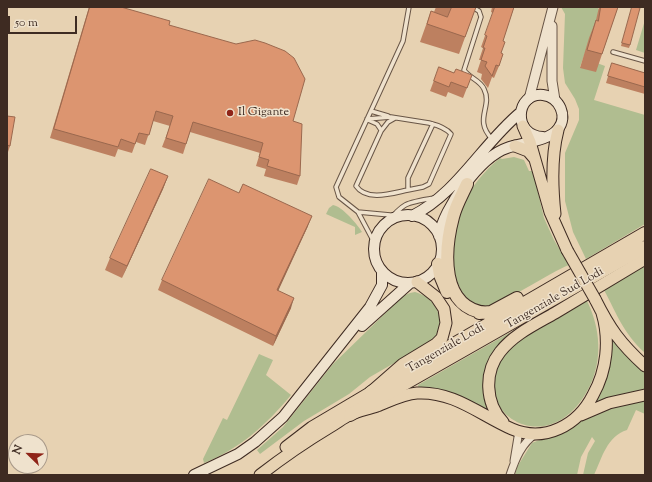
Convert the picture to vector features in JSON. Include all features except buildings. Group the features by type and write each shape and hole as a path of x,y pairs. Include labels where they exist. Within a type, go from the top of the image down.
{"highway":[{"path":"467,184 453,216 449,234 448,271 450,284 458,299 472,310 486,313"},
{"name":"Tangenziale Lodi","path":"371,392 645,233"},
{"name":"Tangenziale Sud Lodi","path":"350,415 645,247"},
{"path":"438,264 443,285 448,295 456,304 472,313 486,313 516,299 540,294"}],"main road":[{"path":"412,216 424,210 444,194 493,140 521,112 529,99 542,95 555,100 562,111 562,117 554,149 553,179 556,217 561,238"},
{"path":"521,112 523,126 530,142 544,197 561,238 602,313 620,342 645,366"},
{"path":"523,126 532,135 543,137"},
{"path":"341,345 414,282 426,278 438,264 441,255 439,236 448,211 467,184 490,157 501,151 553,134 558,130"},
{"path":"515,146 528,151 534,158"},
{"path":"198,474 238,454 283,417 370,308 382,284 382,271 375,255 375,244 378,234 384,226 396,216 412,216 429,222 439,236"},
{"path":"516,430 499,417 489,394 490,372 500,352 524,331 645,260"},
{"path":"371,392 403,364 436,344 442,338 446,323 444,309 436,297 414,282 395,280 382,271"},
{"path":"574,420 587,406 601,377 606,345 606,333 602,313"},
{"name":"Tangenziale Lodi","path":"254,475 274,456 312,427 371,392"},
{"path":"350,415 399,397 427,394 459,400 516,430 536,433 553,431 604,404 645,395"},
{"name":"Tangenziale Sud Lodi","path":"260,475 311,438 350,415"}],"street":[{"path":"529,99 553,9"},
{"path":"553,9 552,81 555,100"},
{"path":"513,465 516,430"},
{"path":"510,475 513,465 524,444 536,433"}],"lane":[{"path":"375,244 358,212 339,197 336,187 403,42 409,7"},
{"path":"472,7 479,11 481,17 464,70 484,89 486,97 483,125 485,131 493,140"},
{"path":"613,52 645,61"},
{"path":"371,111 391,117 433,124 448,130 451,134 451,137 429,184 423,187 374,196 357,188 357,184 381,131 388,122 396,118"},
{"path":"367,119 391,117"},
{"path":"367,119 377,124 381,131"},
{"path":"408,190 408,178 433,124"},
{"path":"358,212 396,216 401,206 407,203 444,194"}],"green space":[{"path":"561,7 598,7 600,10 580,67 597,63 605,66 594,100 645,115 645,224 586,259 573,232 565,201 565,153 579,120 579,109 575,99 565,83 563,68 565,14"},
{"path":"645,20 645,53 636,50"},
{"path":"514,157 524,160 529,171 533,171 544,218 554,240 569,265 512,296 492,305 485,306 472,301 462,292 457,279 454,264 453,248 455,232 462,206 469,192 478,180 500,158"},
{"path":"333,205 345,212 362,232 355,235 355,227 326,214 329,208"},
{"path":"645,265 645,353 637,346 626,331 604,290"},
{"path":"415,292 426,297 437,309 441,327 434,340 370,377 349,394 304,421 260,454 257,450 283,427 333,364 403,296"},
{"path":"586,299 597,329 598,339 598,360 592,381 574,409 553,423 532,426 513,420 499,406 493,387 497,365 516,341"},
{"path":"509,333 510,336 494,352 486,368 484,386 488,409 486,410 419,389 418,385"},
{"path":"612,338 624,354 645,371 645,390 624,394 595,403 602,388 607,371"},
{"path":"259,354 273,360 266,375 291,395 252,435 229,451 204,463 203,459 223,418 227,420"},
{"path":"645,400 645,414 636,410 627,430 615,437 606,448 594,475 583,475 588,453 595,441 592,437 581,457 577,475 515,475 517,467 532,443 544,438 559,435 593,414 614,406"}],"place":[{"name":"Il Gigante","path":"230,113"}]}
